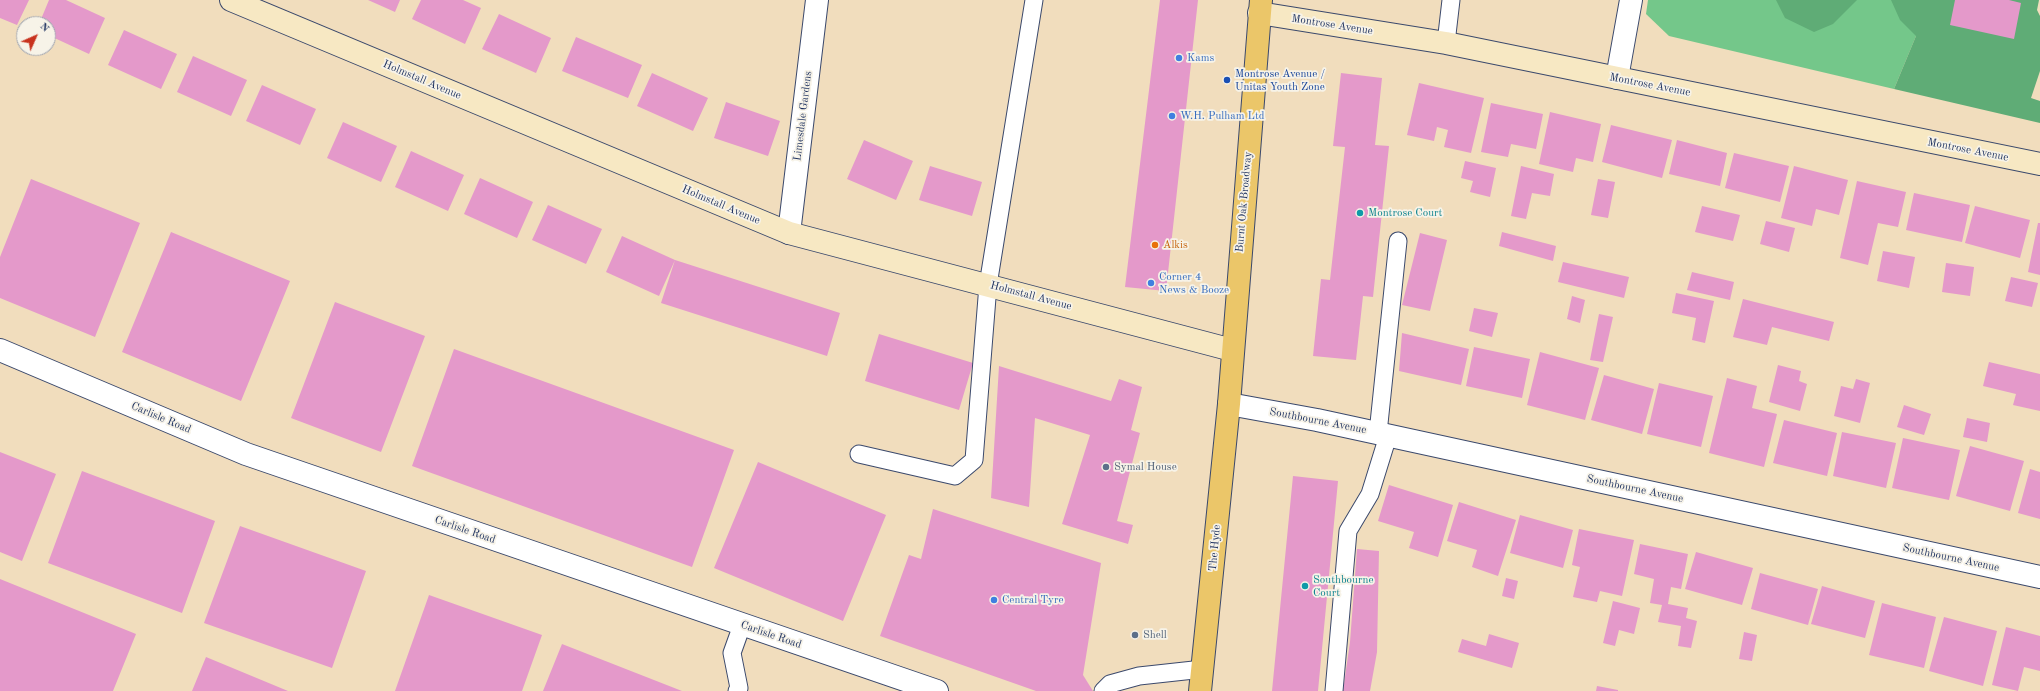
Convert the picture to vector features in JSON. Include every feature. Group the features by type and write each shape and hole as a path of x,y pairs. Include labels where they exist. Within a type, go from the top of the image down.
{"main road":[{"name":"Burnt Oak Broadway","path":"1229,404 1232,350 1260,7"},
{"name":"The Hyde","path":"1200,691 1229,404"}],"street":[{"name":"Holmstall Avenue","path":"230,0 789,233 988,284 1232,350"},
{"name":"Limesdale Gardens","path":"789,233 817,0"},
{"path":"1617,78 1631,0"},
{"name":"Montrose Avenue","path":"1260,7 1446,43 2040,164"},
{"name":"Carlisle Road","path":"0,350 246,454 742,625 899,685 937,691"},
{"name":"Southbourne Avenue","path":"1229,404 1317,420 2040,577"}],"lane":[{"path":"860,454 955,476 974,460 988,284 1034,0"},
{"path":"1446,43 1451,0"},
{"path":"1334,691 1348,531 1370,494 1383,435 1398,242"},
{"path":"737,691 739,688 732,653 742,625"},
{"path":"1103,691 1115,682 1139,676 1203,669"}],"green space":[{"path":"1648,0 1931,0 1894,89 1669,36 1646,14"},
{"path":"1776,0 1857,0 1833,24 1814,32 1785,18"},
{"path":"1891,0 2039,0 2037,10 2040,16 2040,71 2031,98 2040,101 2040,123 1894,89 1916,36 1900,20"}],"building":[{"path":"0,0 29,0 21,16 16,16 16,25 0,18"},
{"path":"49,0 66,0 105,18 89,54 56,39 56,16 42,16"},
{"path":"368,0 400,0 395,12"},
{"path":"421,0 463,0 481,8 465,44 412,19"},
{"path":"1160,0 1198,0 1166,291 1125,287"},
{"path":"1955,0 2009,0 2021,3 2014,39 1950,25"},
{"path":"499,14 551,38 536,73 482,49"},
{"path":"124,30 177,54 161,89 108,65"},
{"path":"576,37 642,65 628,98 562,71"},
{"path":"193,56 247,80 231,116 177,92"},
{"path":"652,73 708,98 693,131 637,106"},
{"name":"Montrose Court","path":"1341,73 1382,78 1375,145 1389,146 1373,297 1363,296 1356,360 1313,356 1321,279 1330,280 1345,147 1333,146"},
{"path":"1419,83 1484,98 1471,153 1444,147 1448,130 1437,127 1434,141 1407,135"},
{"path":"262,85 316,109 300,145 246,121"},
{"path":"726,102 780,121 768,156 714,138"},
{"path":"1491,103 1543,114 1536,149 1511,144 1508,157 1481,152"},
{"path":"1550,112 1601,124 1593,162 1576,158 1573,172 1539,164"},
{"path":"343,122 397,146 381,182 327,158"},
{"path":"1611,125 1672,140 1662,178 1602,162"},
{"path":"864,140 913,161 896,200 847,179"},
{"path":"1677,140 1727,153 1720,186 1669,174"},
{"path":"411,151 464,175 448,211 395,187"},
{"path":"1734,153 1789,166 1780,202 1725,188"},
{"path":"1465,161 1496,168 1490,197 1470,192 1473,181 1461,178"},
{"path":"930,166 982,182 972,216 919,200"},
{"path":"1521,166 1554,174 1550,196 1532,193 1526,219 1511,216"},
{"path":"1794,166 1848,180 1839,215 1816,209 1812,226 1781,218"},
{"path":"480,178 533,202 517,238 464,214"},
{"path":"31,179 140,223 95,337 0,298 0,257"},
{"path":"1598,179 1615,182 1608,218 1591,215"},
{"path":"1857,181 1906,192 1898,227 1878,223 1868,265 1840,258"},
{"path":"1914,193 1970,205 1962,242 1906,230"},
{"path":"548,205 602,229 586,264 532,240"},
{"path":"1702,206 1740,215 1733,241 1695,232"},
{"path":"1975,206 2030,220 2020,258 1965,243"},
{"path":"1766,221 1795,228 1789,252 1760,244"},
{"path":"2038,223 2040,223 2040,275 2028,272"},
{"path":"171,232 290,281 241,401 122,352"},
{"path":"1502,232 1556,246 1553,261 1499,246"},
{"path":"1420,233 1447,240 1430,311 1402,305"},
{"path":"622,236 675,260 659,296 606,272"},
{"path":"1883,251 1915,257 1909,288 1877,281"},
{"path":"675,260 840,313 827,356 661,303"},
{"path":"1563,262 1629,277 1624,298 1558,282"},
{"path":"1946,263 1974,267 1970,296 1942,292"},
{"path":"1692,272 1734,282 1730,300 1687,290"},
{"path":"2011,277 2038,283 2032,307 2005,301"},
{"path":"1676,293 1714,301 1705,343 1692,340 1696,318 1672,313"},
{"path":"1572,296 1585,300 1580,323 1567,319"},
{"path":"1743,299 1834,322 1829,341 1772,327 1767,345 1733,337"},
{"path":"335,302 425,336 381,452 291,418"},
{"path":"1474,308 1498,313 1492,337 1469,331"},
{"path":"1599,314 1613,317 1603,362 1590,360"},
{"path":"1402,333 1469,349 1461,385 1399,371"},
{"path":"879,334 973,363 959,410 865,381"},
{"path":"1474,347 1530,359 1522,398 1466,386"},
{"path":"454,349 734,450 692,567 412,466"},
{"path":"1540,352 1599,368 1585,420 1527,405"},
{"path":"1989,362 2040,374 2040,411 2013,405 2016,394 1983,386"},
{"path":"1778,365 1801,371 1799,381 1807,384 1800,411 1769,402"},
{"name":"Symal House","path":"999,366 1111,401 1119,379 1142,387 1131,430 1140,433 1117,521 1133,525 1128,544 1062,524 1090,435 1035,418 1029,507 991,498"},
{"path":"1604,375 1654,389 1642,434 1591,420"},
{"path":"1727,378 1757,386 1752,408 1777,414 1764,467 1709,453"},
{"path":"1856,379 1870,383 1860,423 1834,416 1841,386 1853,389"},
{"path":"1659,383 1713,396 1701,447 1647,434"},
{"path":"1904,405 1931,414 1924,435 1897,427"},
{"path":"1967,418 1990,423 1987,442 1963,437"},
{"path":"1784,420 1837,433 1827,476 1773,463"},
{"path":"1842,432 1896,443 1886,488 1833,476"},
{"path":"1903,438 1960,450 1949,500 1892,488"},
{"path":"1970,446 2024,461 2010,511 1956,496"},
{"path":"0,452 56,474 22,561 0,552"},
{"path":"758,462 886,515 843,621 714,568"},
{"path":"2030,469 2040,472 2040,519 2018,513"},
{"path":"82,471 215,521 182,613 48,563"},
{"name":"Southbourne Court","path":"1293,476 1338,481 1318,691 1272,691"},
{"path":"1389,485 1453,505 1438,557 1409,548 1414,532 1378,521"},
{"path":"1459,502 1516,520 1498,576 1472,567 1477,550 1447,541"},
{"name":"Central Tyre","path":"933,509 1101,563 1083,675 1093,691 1036,691 880,636 909,555 921,559"},
{"path":"1520,515 1573,530 1563,568 1510,553"},
{"path":"240,526 366,571 332,668 204,623"},
{"path":"1579,529 1634,540 1622,596 1600,591 1597,602 1573,597 1580,567 1572,565"},
{"path":"1640,544 1688,554 1681,589 1671,587 1668,604 1688,608 1686,618 1697,621 1691,648 1678,646 1681,626 1658,622 1662,605 1650,603 1654,579 1634,574"},
{"path":"1357,549 1379,551 1377,652 1370,691 1343,691 1350,642"},
{"path":"1696,552 1753,568 1742,605 1685,589"},
{"path":"1760,573 1818,589 1808,625 1751,609"},
{"path":"1506,578 1518,581 1514,599 1502,596"},
{"path":"0,579 136,634 113,691 0,691"},
{"path":"1822,586 1875,601 1865,638 1811,624"},
{"path":"429,595 542,635 522,691 395,691"},
{"path":"1613,601 1640,608 1634,634 1619,630 1615,646 1603,643"},
{"path":"1882,603 1936,617 1924,668 1869,655"},
{"path":"1944,617 1997,631 1983,686 1929,671"},
{"path":"2006,627 2040,636 2040,671 2024,667 2018,691 1992,685"},
{"path":"1744,632 1757,635 1752,661 1739,659"},
{"path":"1489,634 1519,643 1512,668 1458,652 1462,639 1486,646"},
{"path":"562,644 682,691 543,691"},
{"path":"206,657 288,691 192,691"},
{"path":"1597,686 1618,690 1618,691 1596,691"}],"place":[{"name":"Kams","path":"1179,58"},
{"name":"Montrose Avenue / Unitas Youth Zone","path":"1227,80"},
{"name":"W.H. Pulham Ltd","path":"1172,116"},
{"name":"Montrose Court","path":"1360,213"},
{"name":"Alkis","path":"1155,245"},
{"name":"Corner 4 News & Booze","path":"1151,283"},
{"name":"Symal House","path":"1106,467"},
{"name":"Southbourne Court","path":"1305,586"},
{"name":"Central Tyre","path":"994,600"},
{"name":"Shell","path":"1135,635"}]}
